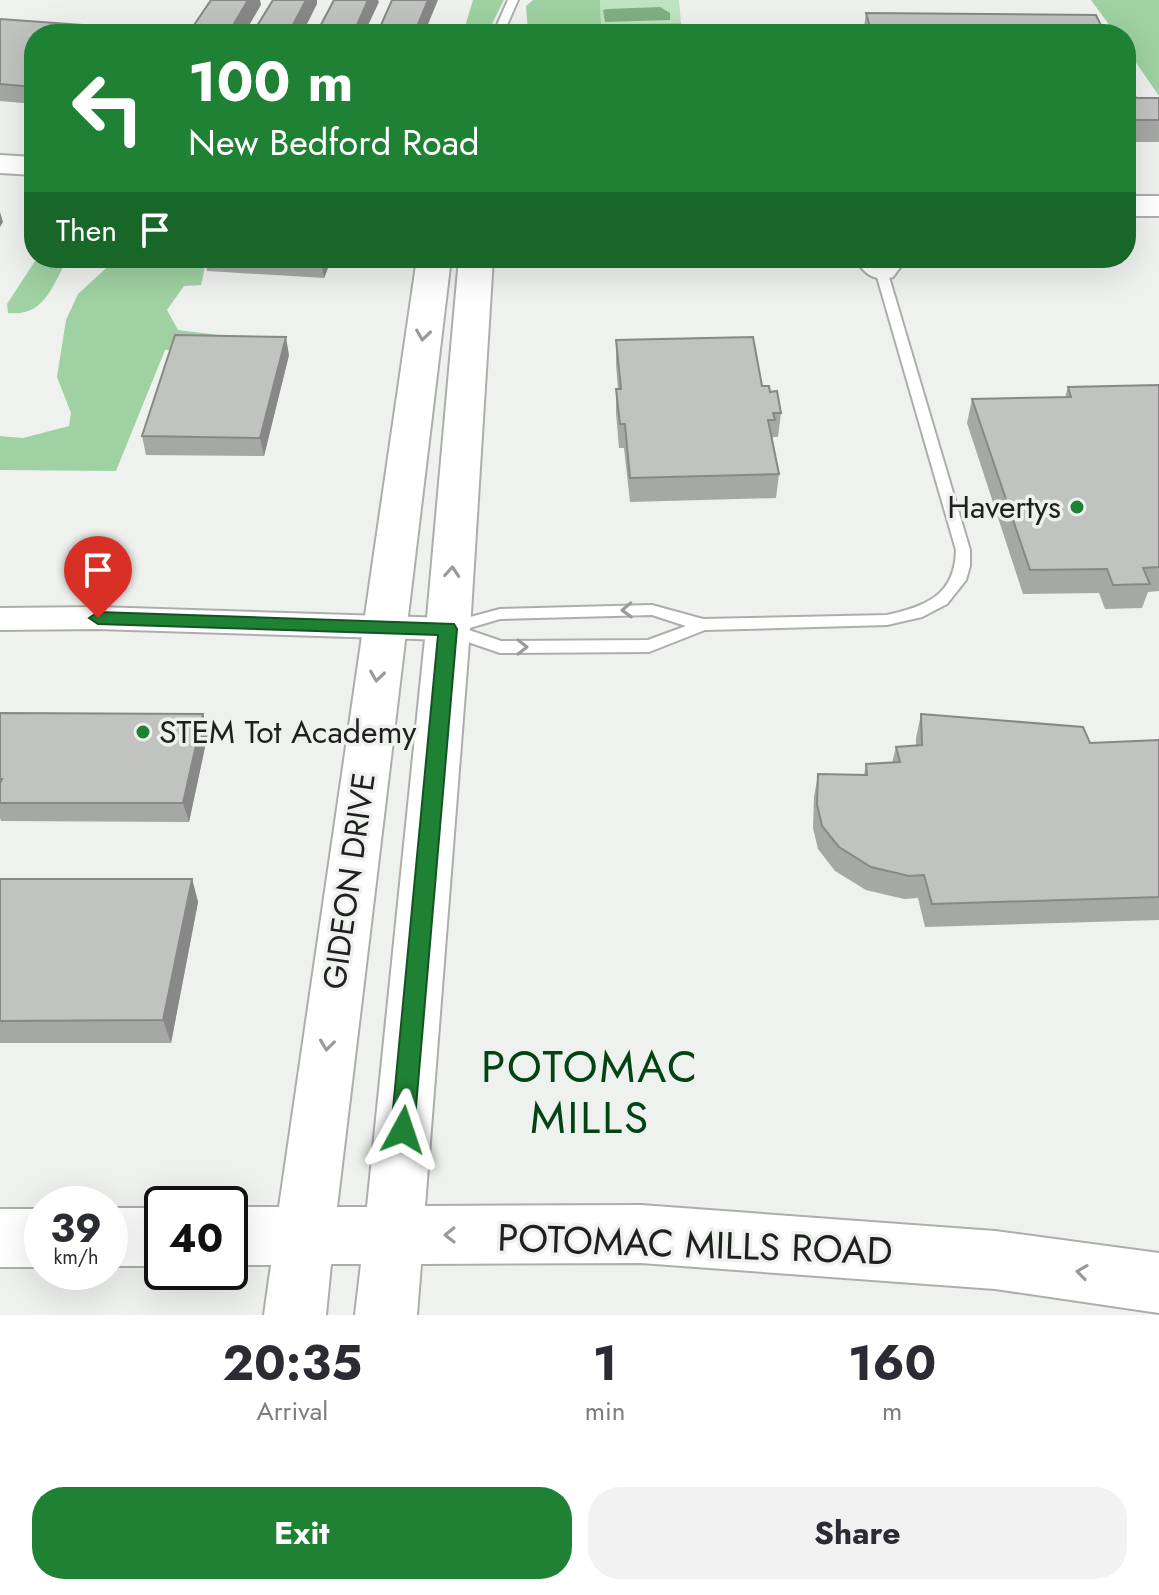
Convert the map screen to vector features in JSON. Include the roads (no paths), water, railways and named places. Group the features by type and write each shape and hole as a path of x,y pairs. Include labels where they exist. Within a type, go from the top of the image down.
{"street":[{"path":"0,164 24,165"},
{"path":"1136,206 1159,206"},
{"name":"GIDEON DRIVE","path":"295,1315 433,268"},
{"path":"386,1315 448,629 475,268"},
{"path":"0,619 448,629"},
{"name":"POTOMAC MILLS ROAD","path":"248,1236 641,1234 995,1260 1159,1283"},
{"path":"0,1238 24,1238"}],"lane":[{"path":"502,24 513,0"},
{"path":"448,629 500,614 652,610 703,625 887,620 915,615 942,602 959,583 964,565 963,550 883,268"},
{"path":"448,629 500,647 649,646 703,625"}],"place":[{"name":"Havertys","path":"1077,507"},
{"name":"STEM Tot Academy","path":"143,732"}],"district":[{"name":"POTOMAC MILLS","path":"590,1092"}]}
